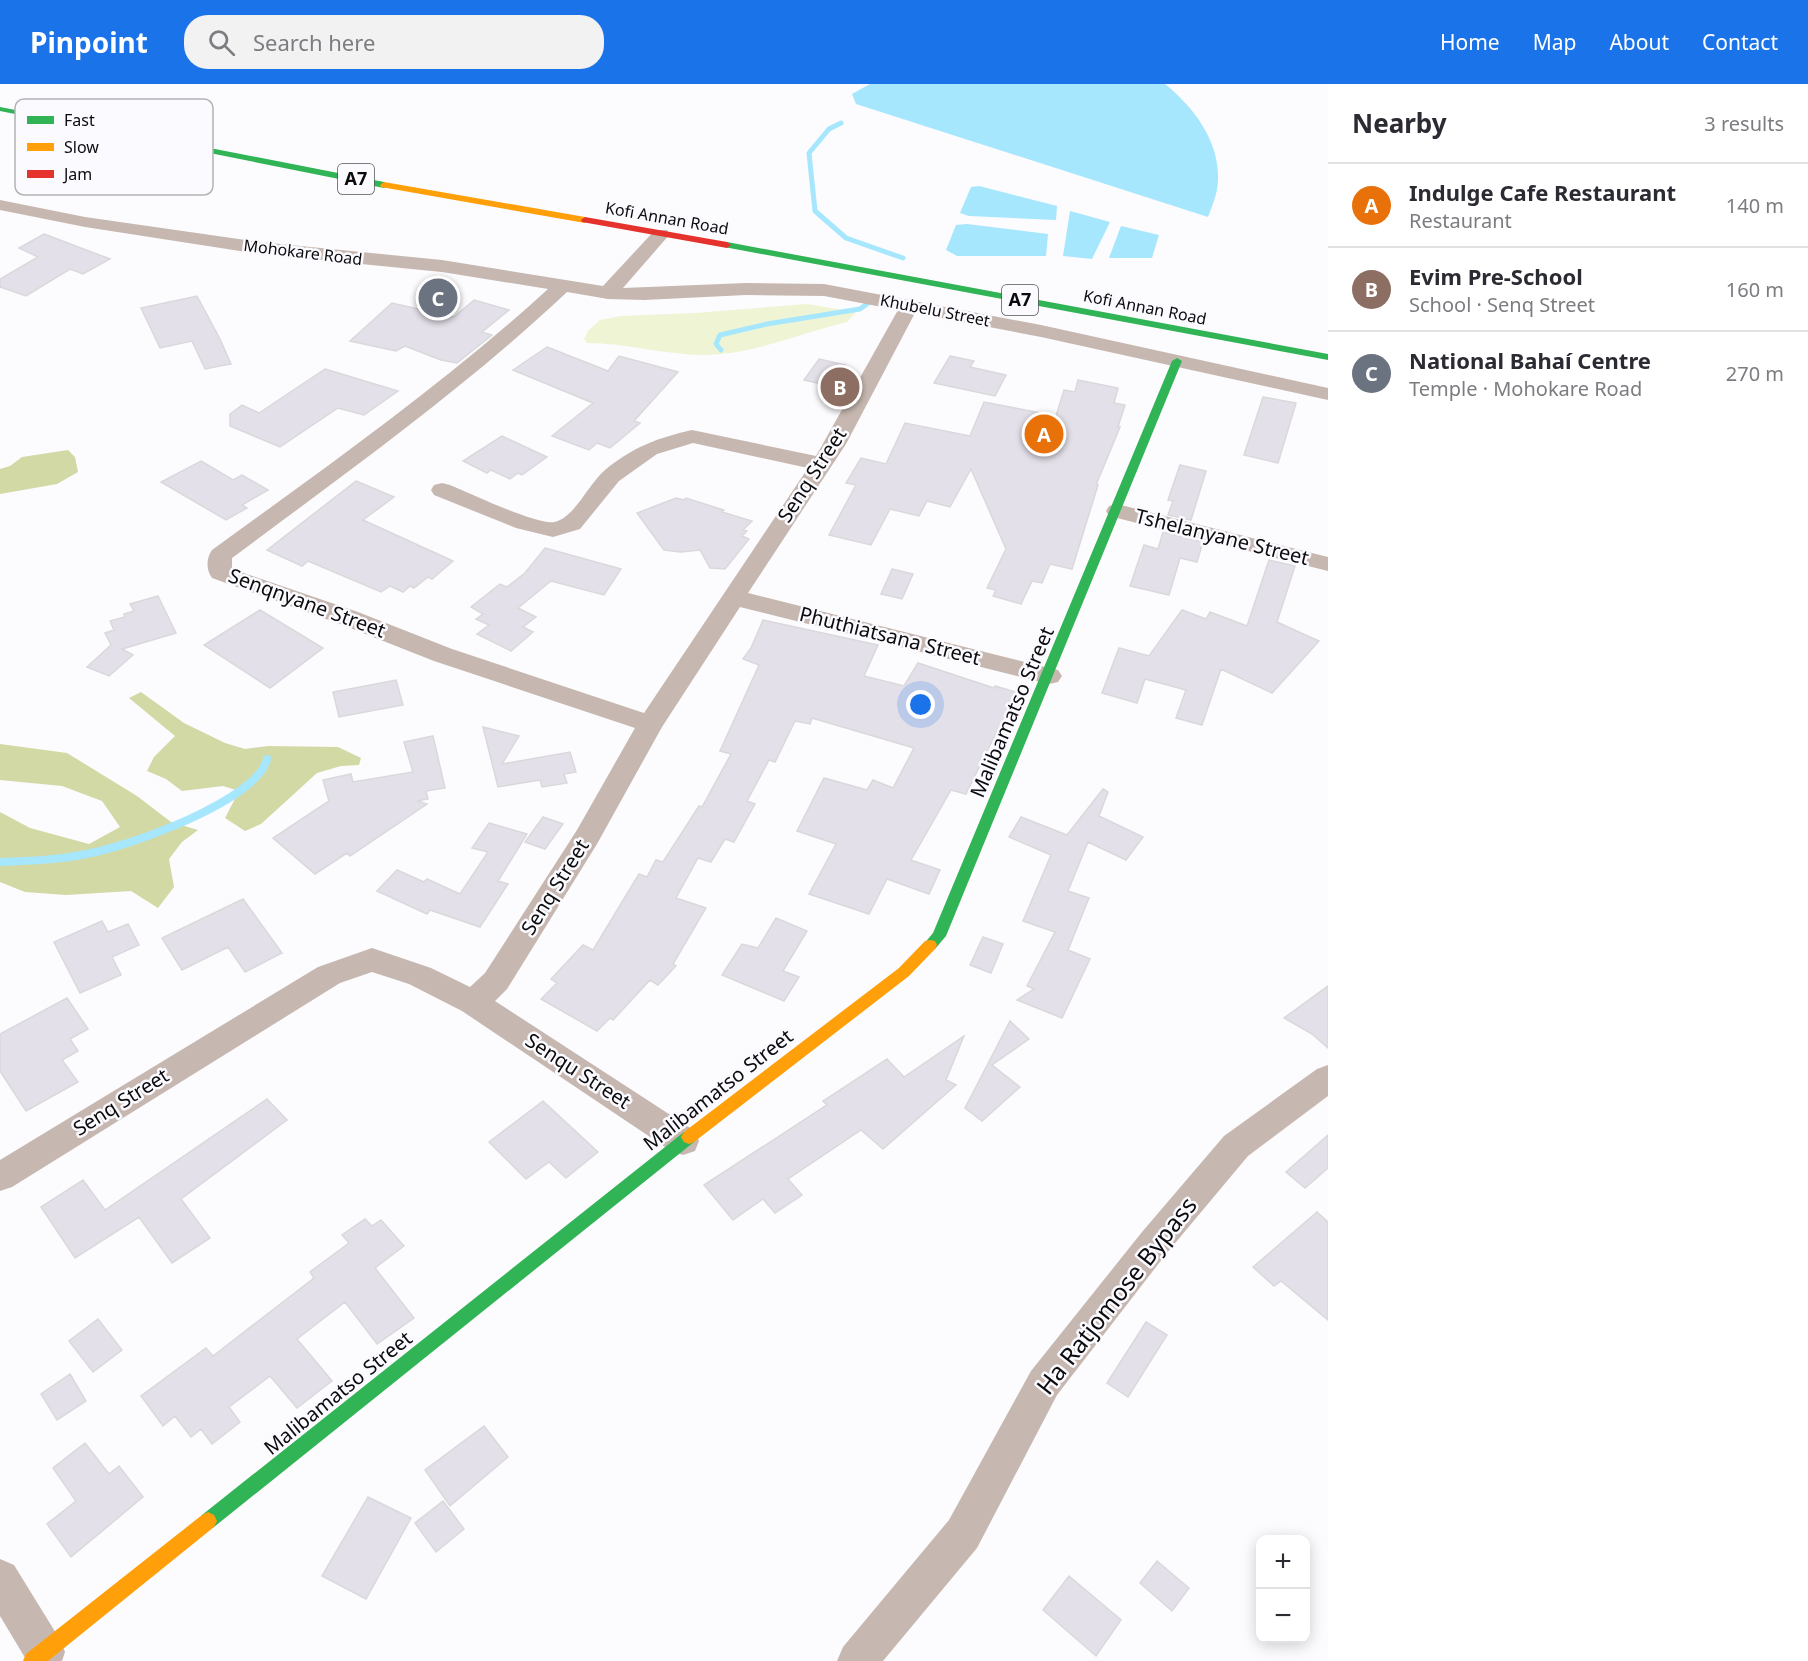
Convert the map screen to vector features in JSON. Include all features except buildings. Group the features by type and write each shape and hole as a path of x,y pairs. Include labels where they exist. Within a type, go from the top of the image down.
{"main road":[{"name":"Kofi Annan Road","path":"0,109 15,112"},
{"name":"Kofi Annan Road","path":"213,151 371,183 1328,357"},
{"name":"Malibamatso Street","path":"39,1657 683,1141 904,972 939,936 1178,361"}],"street":[{"name":"Mohokare Road","path":"0,205 85,222 260,248 442,266 608,293"},
{"path":"608,293 661,234"},
{"name":"Senqnyane Street","path":"562,286 503,341 366,448 220,555 220,573 349,618 443,655 650,724"},
{"name":"Khubelu Street","path":"608,293 824,290 910,305 1328,394"},
{"name":"Senq Street","path":"0,1177 329,975 372,960 420,976 473,1002 496,981 587,837 650,724 835,444 910,305"},
{"path":"442,490 524,524 553,530 572,524 611,476 650,449 692,436 821,464"},
{"name":"Tshelanyane Street","path":"1117,511 1328,564"},
{"name":"Phuthiatsana Street","path":"732,597 1048,676"},
{"name":"Senqu Street","path":"473,1002 683,1141"},
{"name":"Ha Ratjomose Bypass","path":"857,1661 963,1534 1044,1383 1154,1243 1236,1146 1328,1078"},
{"path":"0,1579 39,1657"}],"green space":[{"path":"807,304 856,312 847,322 768,345 721,354 671,353 621,345 587,343 584,339 588,331 600,320 621,316"},
{"path":"68,450 75,457 78,472 57,484 0,494 0,469 10,466 22,457"},
{"path":"141,692 184,723 225,743 245,749 268,746 338,747 361,758 359,765 341,766 317,773 261,824 245,831 225,818 239,791 223,786 182,791 166,779 147,771 154,757 175,736 129,698"},
{"path":"0,744 67,753 137,796 171,822 198,830 182,842 169,859 174,887 158,908 131,891 66,895 25,892 0,882 0,812 30,828 89,844 120,827 102,801 62,786 0,780"}],"water":[{"path":"870,84 1165,84 1197,117 1212,144 1218,174 1213,204 1208,217 856,104 852,94"},
{"path":"979,186 1057,206 1056,220 969,216 960,213 971,187"},
{"path":"1070,211 1110,222 1092,259 1063,256"},
{"path":"967,224 1048,234 1046,256 957,256 946,250 956,225"},
{"path":"1121,226 1159,235 1152,258 1109,258"}],"waterway":[{"path":"841,123 829,129 809,153 815,211 846,238 903,258"},
{"path":"721,350 716,344 720,335 767,324 860,309 871,301"},
{"path":"0,862 75,856 105,850 159,832 216,806 240,791 258,775 267,759"}],"traffic: fast":[{"path":"0,109 15,112"},
{"path":"213,151 384,185"},
{"path":"727,245 1328,357"},
{"path":"930,945 939,936 1177,361"},
{"path":"208,1521 689,1137"}],"traffic: slow":[{"path":"384,185 585,220"},
{"path":"689,1137 904,972 930,945"},
{"path":"33,1661 208,1521"}],"traffic: jam":[{"path":"585,220 727,245"}],"place":[{"name":"National Bahaí Centre","path":"438,298"},
{"name":"Evim Pre-School","path":"840,387"},
{"name":"Indulge Cafe Restaurant","path":"1044,434"}]}
